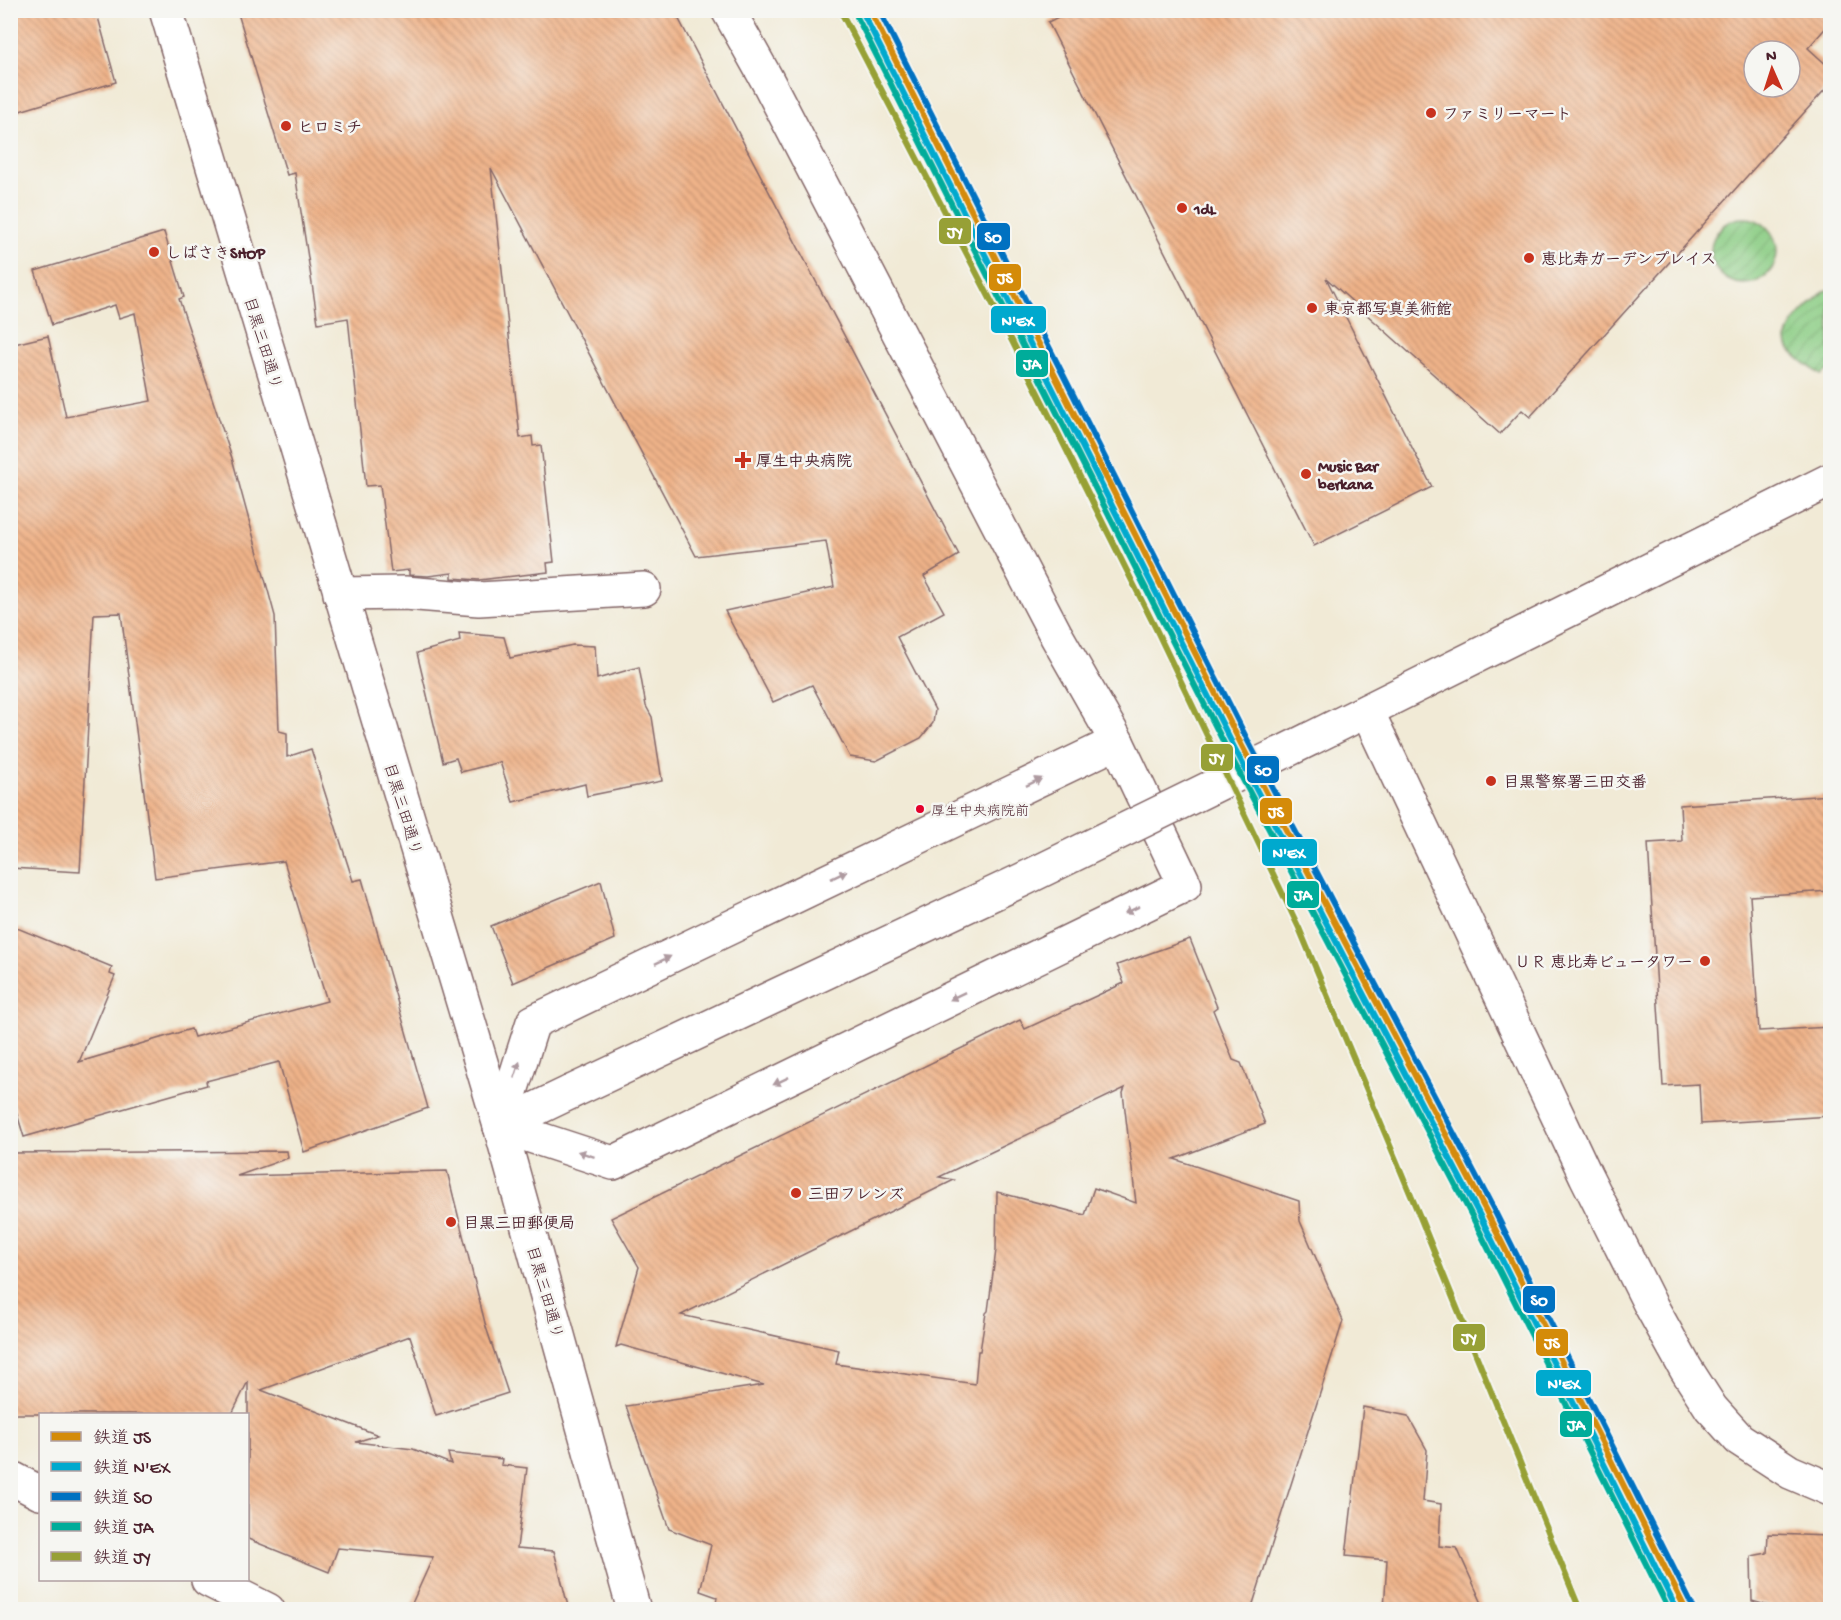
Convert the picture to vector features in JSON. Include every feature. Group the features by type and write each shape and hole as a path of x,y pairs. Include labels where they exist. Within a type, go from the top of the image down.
{"street":[{"name":"目黒三田通り","path":"166,10 500,1126 634,1610"},
{"path":"500,1126 613,1163 1185,885 1117,742 1056,635 771,88 728,10"},
{"path":"500,1126 1022,880 1310,740 1830,480"},
{"path":"340,594 405,593 479,599 644,588"},
{"path":"1367,711 1586,1176 1650,1304 1686,1369 1711,1408 1739,1439 1790,1472 1830,1489"},
{"path":"500,1126 533,1022 1117,742"},
{"path":"10,1477 39,1492"},
{"path":"209,1581 268,1610"}],"green space":[{"path":"1750,218 1768,227 1775,238 1777,251 1775,264 1768,275 1757,282 1738,284 1720,275 1713,264 1711,245 1720,227 1731,220"},
{"path":"1830,290 1830,369 1821,375 1791,351 1787,343 1791,327 1797,319 1824,291"}],"building":[{"path":"10,10 96,10 116,82 10,114"},
{"path":"237,10 674,10 959,555 924,576 944,612 897,637 935,710 933,723 921,738 876,761 850,757 812,685 773,702 725,611 834,587 826,541 696,556 491,168 520,438 532,436 533,446 541,445 554,562 547,563 548,572 479,580 452,578 452,573 428,576 409,575 409,570 391,572 380,485 366,486 348,318 318,323 295,173 287,175"},
{"name":"恵比寿ガーデンプレイス","path":"1072,10 1830,10 1830,23 1808,48 1830,68 1830,84 1530,417 1522,410 1500,434 1326,278 1432,487 1314,546 1048,22"},
{"path":"164,232 184,297 179,299 232,458 275,616 279,731 287,733 287,757 311,749 353,881 362,879 428,1108 304,1152 279,1062 206,1081 207,1085 24,1137 10,1091 10,925 112,967 110,974 115,976 79,1062 191,1029 194,1037 327,1001 284,861 155,878 121,613 94,614 80,872 10,868 10,640 14,639 14,569 10,569 10,345 48,336 66,417 151,401 135,313 119,318 115,305 52,325 35,271"},
{"path":"459,633 504,637 510,658 573,645 595,646 597,679 639,667 646,706 652,717 662,781 587,796 585,784 513,802 500,762 461,772 456,758 443,762 417,653 460,641"},
{"name":"ＵＲ 恵比寿ビュータワー","path":"1830,795 1830,891 1750,896 1759,1031 1830,1027 1830,1116 1701,1124 1699,1084 1663,1086 1648,843 1682,841 1680,805"},
{"path":"601,881 615,939 513,983 491,926"},
{"path":"1190,939 1217,1007 1213,1010 1233,1060 1241,1063 1265,1124 1174,1159 1299,1201 1300,1221 1343,1321 1251,1610 715,1610 717,1597 700,1591 711,1545 669,1529 626,1406 764,1385 621,1345 616,1347 639,1267 611,1218 1020,1020 1025,1029 1124,983 1117,965","holes":["1125,1088 1123,1093 1136,1203 1094,1188 1085,1215 997,1192 996,1250 988,1311 980,1351 978,1351 975,1384 836,1364 839,1350 681,1315 954,1180 939,1177"]},
{"path":"287,1151 288,1158 237,1176 447,1171 486,1327 508,1393 436,1416 410,1336 261,1390 378,1435 356,1442 413,1449 451,1464 448,1453 502,1459 501,1465 527,1468 517,1548 554,1551 569,1610 409,1610 433,1557 338,1548 329,1572 249,1539 248,1381 232,1413 10,1414 10,1153"},
{"path":"1363,1407 1408,1416 1427,1450 1423,1501 1441,1504 1439,1546 1457,1548 1485,1610 1384,1610 1387,1560 1346,1556"},
{"path":"1768,1534 1829,1536 1829,1610 1783,1610 1752,1601 1751,1556 1767,1553"}],"rail line":[{"name":"JY","path":"840,10 1012,341 1155,627 1299,928 1580,1610"},
{"name":"JS","path":"870,10 1242,746 1486,1211 1686,1610"},
{"name":"SO","path":"879,10 1249,743 1493,1208 1693,1607"},
{"name":"N'EX","path":"863,13 1235,749 1479,1214 1677,1610"},
{"name":"JA","path":"857,17 1229,753 1473,1218 1669,1610"}],"place":[{"name":"ファミリーマート","path":"1431,113"},
{"name":"ヒロミチ","path":"286,126"},
{"name":"1dL","path":"1182,208"},
{"name":"しばさきSHOP","path":"154,252"},
{"name":"恵比寿ガーデンプレイス","path":"1529,258"},
{"name":"東京都写真美術館","path":"1312,308"},
{"name":"厚生中央病院","path":"743,460"},
{"name":"Music Bar berkana","path":"1306,474"},
{"name":"目黒警察署三田交番","path":"1491,781"},
{"name":"厚生中央病院前","path":"920,809"},
{"name":"ＵＲ 恵比寿ビュータワー","path":"1705,961"},
{"name":"三田フレンズ","path":"796,1193"},
{"name":"目黒三田郵便局","path":"451,1222"}]}
